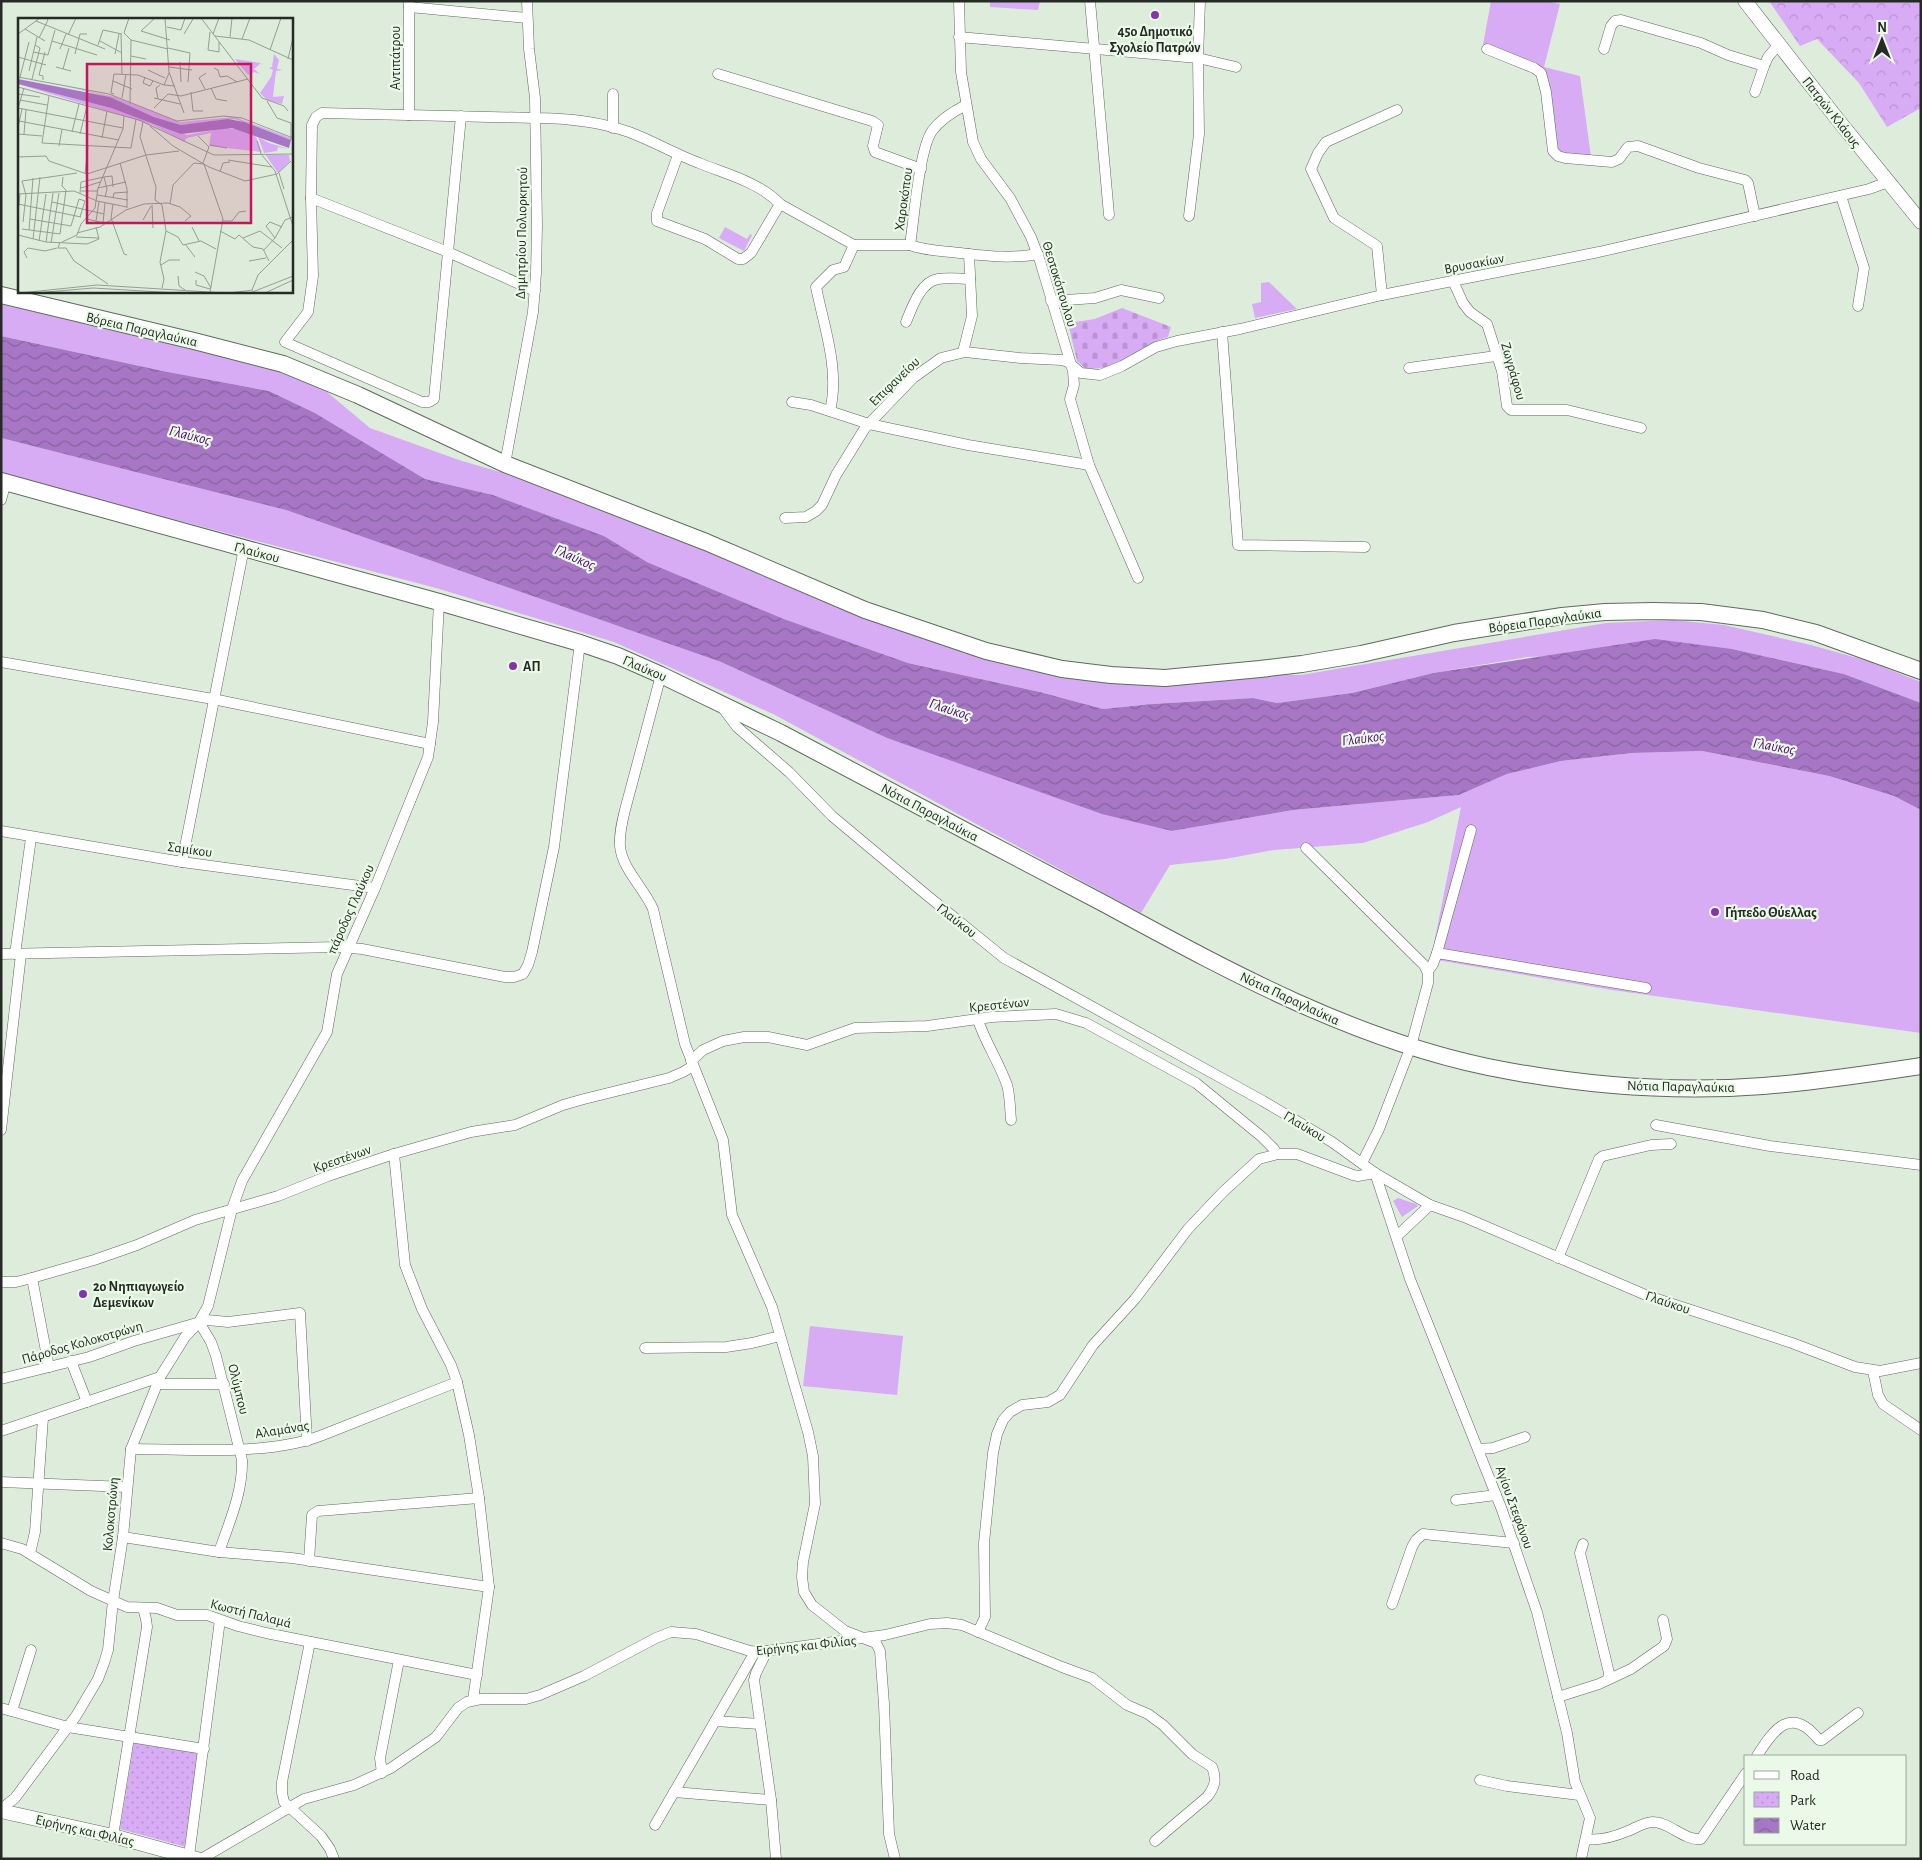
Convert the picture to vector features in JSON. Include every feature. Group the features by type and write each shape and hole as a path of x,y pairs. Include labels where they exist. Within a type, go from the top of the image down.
{"main road":[{"name":"Πατρών Κλάους","path":"1746,1 1921,222"},
{"name":"Βόρεια Παραγλαύκια","path":"1,295 194,340 283,364 358,395 505,464 706,542 865,610 977,648 1062,669 1111,675 1165,678 1302,664 1361,654 1454,633 1562,616 1605,612 1653,611 1700,612 1763,620 1816,633 1921,671"},
{"name":"Γλαύκου","path":"3,482 438,602 580,644 618,656 717,701"},
{"name":"Νότια Παραγλαύκια","path":"717,701 1217,964 1336,1020 1411,1046 1487,1066 1520,1072 1573,1080 1668,1088 1763,1086 1921,1066"},
{"name":"Ειρήνης και Φιλίας","path":"1,1810 195,1858"}],"street":[{"name":"Δημητρίου Πολιορκητού","path":"505,464 533,312 538,226 536,118 526,1"},
{"name":"Θεοτοκόπουλου","path":"959,1 960,65 966,105 976,150 985,166 1019,212 1038,254 1071,365 1074,385 1070,399 1089,465 1138,578"},
{"path":"1090,1 1109,215"},
{"path":"1189,216 1199,134 1198,58 1200,1"},
{"path":"409,4 528,18"},
{"name":"Αντιπάτρου","path":"409,4 409,115"},
{"path":"1604,49 1611,26 1614,21 1621,20 1700,43 1728,55 1764,66"},
{"path":"959,37 1198,58 1236,67"},
{"path":"1755,92 1768,57 1779,44"},
{"path":"1486,49 1534,68 1541,73 1546,92 1552,148 1558,156 1612,162 1619,159 1628,147 1638,146 1699,168 1745,180 1748,183 1755,216"},
{"path":"718,74 872,121 878,126 873,146 875,152 921,169"},
{"path":"613,94 613,128"},
{"name":"Χαροκόπου","path":"966,105 953,112 932,132 925,149 910,246 926,250 1009,258 1038,254"},
{"path":"1382,295 1377,246 1334,218 1311,169 1318,153 1326,142 1397,110"},
{"path":"461,116 434,399 429,402 422,402 286,342 308,312 313,276 312,126 316,117 322,113 461,116 536,118 568,120 613,128 641,137 678,155 756,186 773,196 780,204 854,245 910,246"},
{"path":"678,155 657,213 658,221 705,239 743,259 752,253 780,204"},
{"name":"Βρυσακίων","path":"1071,365 1084,374 1100,375 1164,344 1382,295 1571,258 1841,196 1888,182"},
{"path":"1841,196 1864,268 1858,306"},
{"path":"311,198 448,252 535,291"},
{"path":"830,411 834,394 833,370 816,287 833,270 844,267 854,245"},
{"path":"963,352 972,316 969,254"},
{"path":"906,322 916,299 933,281 950,278 970,279"},
{"name":"Ζωγράφου","path":"1453,281 1463,303 1470,312 1486,324 1502,371 1508,406 1511,410 1567,410 1641,428"},
{"path":"1052,301 1095,298 1120,290 1159,298"},
{"path":"1222,332 1238,545 1365,547"},
{"name":"Επιφανείου","path":"785,518 806,517 813,514 819,508 856,440 868,424 907,384 923,370 944,356 963,352 1062,360 1071,365"},
{"path":"1409,368 1496,356"},
{"path":"792,402 811,404 868,424 968,445 1089,465"},
{"path":"1,500 3,482"},
{"path":"182,862 244,548"},
{"name":"πάροδος Γλαύκου","path":"232,1209 247,1169 327,1032 336,974 343,957 350,948 428,756 433,722 438,602"},
{"path":"1,954 350,948 505,977 523,974 532,952 554,848 580,644"},
{"path":"1,662 213,699 430,744"},
{"path":"661,674 624,810 620,832 620,846 624,860 644,889 653,909 686,1044 723,1140 732,1215 765,1289 808,1432 813,1465 815,1504 802,1568 804,1592 814,1607 845,1631 876,1644 882,1657 889,1834 895,1859"},
{"name":"Γλαύκου","path":"717,701 737,728 789,772 832,816 1004,958 1263,1100 1340,1147 1375,1173 1430,1205 1464,1217 1648,1296 1799,1346 1855,1368 1873,1371 1887,1370 1921,1362"},
{"path":"1362,1164 1379,1129 1411,1046 1428,983 1428,971 1437,953 1471,830"},
{"name":"Σαμίκου","path":"1,832 182,862 375,888"},
{"path":"1,1130 31,838"},
{"path":"1306,848 1428,971"},
{"path":"1437,953 1646,988"},
{"name":"Κρεστένων","path":"1,1282 16,1282 32,1278 107,1255 195,1220 278,1196 328,1176 394,1154 471,1132 522,1123 563,1105 669,1078 683,1072 703,1050 737,1038 760,1036 807,1045 855,1028 927,1026 1000,1016 1056,1014 1086,1023 1196,1083 1262,1137 1277,1154"},
{"path":"978,1020 982,1035 1000,1068 1008,1088 1011,1120"},
{"path":"1656,1125 1770,1146 1921,1164"},
{"path":"1558,1258 1599,1159 1603,1156 1651,1145 1671,1144"},
{"path":"978,1632 985,1617 984,1543 993,1452 997,1434 1003,1420 1010,1412 1022,1405 1048,1402 1060,1395 1093,1345 1135,1299 1188,1228 1259,1159 1277,1154 1293,1153 1311,1158 1352,1175 1358,1176 1375,1173"},
{"path":"195,1858 308,1797 354,1785 382,1773 436,1737 460,1706 473,1700 489,1587 479,1498 469,1435 457,1382 451,1365 422,1309 406,1265 394,1154"},
{"name":"Αγίου Στεφάνου","path":"1375,1173 1410,1279 1496,1495 1537,1612 1567,1733 1575,1782 1590,1818 1581,1859"},
{"path":"1397,1236 1430,1205"},
{"name":"Κολοκοτρώνη","path":"1,1810 12,1802 68,1727 87,1698 104,1663 108,1650 123,1536 131,1449 159,1381 185,1337 205,1314 213,1291 232,1209"},
{"path":"32,1278 49,1367"},
{"name":"Πάροδος Κολοκοτρώνη","path":"1,1379 71,1361 199,1322 211,1320 228,1322 300,1313 307,1441"},
{"name":"Ολύμπου","path":"199,1322 211,1342 224,1384 242,1469 231,1517 219,1552"},
{"path":"645,1348 726,1347 744,1345 780,1336"},
{"path":"71,1361 87,1402"},
{"path":"1873,1371 1878,1396 1883,1404 1921,1430"},
{"path":"1,1431 87,1402 159,1381 224,1384"},
{"name":"Αλαμάνας","path":"131,1449 239,1449 282,1446 307,1441 457,1382"},
{"path":"30,1553 35,1532 43,1418"},
{"path":"1478,1449 1493,1448 1525,1437"},
{"path":"1,1482 127,1487"},
{"path":"1456,1500 1496,1495"},
{"path":"309,1561 312,1515 318,1511 479,1498"},
{"path":"1392,1604 1412,1547 1423,1534 1514,1543"},
{"path":"123,1536 219,1552 309,1561 489,1587"},
{"name":"Κωστή Παλαμά","path":"1,1543 30,1553 78,1583 130,1608 157,1608 177,1615 207,1615 253,1630 477,1674"},
{"path":"1583,1544 1580,1553 1609,1673 1608,1679"},
{"path":"112,1836 147,1626 143,1608"},
{"path":"195,1858 204,1749 220,1620"},
{"path":"1558,1697 1599,1684 1631,1669 1664,1646 1668,1639 1663,1620"},
{"name":"Ειρήνης και Φιλίας","path":"473,1700 526,1699 540,1695 573,1682 671,1632 691,1633 755,1652 885,1635 930,1624 962,1625 1092,1678 1125,1704 1148,1714 1164,1725 1192,1754 1212,1766 1216,1782 1207,1797 1155,1841"},
{"path":"310,1642 282,1782 282,1798 289,1807 304,1818 321,1836 334,1859"},
{"path":"12,1711 30,1650"},
{"path":"767,1651 754,1680 771,1800 776,1859"},
{"path":"655,1825 755,1652"},
{"path":"382,1773 380,1758 399,1660"},
{"path":"1,1708 68,1727 204,1749"},
{"path":"1757,1755 1772,1734 1783,1725 1802,1724 1808,1727 1819,1740 1822,1740 1858,1713"},
{"path":"716,1720 760,1724"},
{"path":"1586,1839 1597,1839 1624,1833 1653,1822 1663,1824 1694,1839 1701,1839 1744,1776"},
{"path":"1480,1780 1507,1786 1579,1795"},
{"path":"674,1792 771,1800"}],"green space":[{"path":"990,1 1040,1 1038,10 990,7"},
{"path":"1491,1 1545,1 1560,4 1544,67 1580,76 1591,157 1558,155 1542,70 1483,45"},
{"path":"1769,1 1921,1 1921,108 1887,127 1859,83 1817,39 1800,46"},
{"path":"725,227 747,239 750,234 752,235 744,251 719,238"},
{"path":"1269,282 1297,309 1255,318 1252,304 1261,302 1261,283"},
{"path":"1,304 201,350 286,373 327,392 370,428 459,460 547,486 700,547 837,606 1087,674 1301,675 1606,623 1672,620 1724,625 1811,645 1868,661 1921,682 1921,703 1844,674 1732,649 1527,657 1433,673 1352,693 1277,703 1253,698 1103,709 1040,692 908,663 784,619 647,562 604,536 493,495 425,479 315,413 269,391 163,371 1,336"},
{"path":"1122,308 1171,327 1168,337 1146,346 1109,366 1098,369 1086,369 1077,361 1068,323 1095,319"},
{"path":"1,438 286,510 721,662 887,738 1172,831 1293,810 1459,795 1507,774 1561,761 1632,753 1702,751 1829,776 1894,796 1921,810 1921,1033 1612,990 1431,959 1461,807 1428,822 1363,843 1274,850 1225,859 1170,865 1141,913 775,715 614,642 436,588 1,474"},
{"path":"1398,1198 1418,1206 1402,1217 1393,1201"},
{"path":"810,1326 903,1336 897,1395 803,1386"},
{"path":"134,1742 199,1753 186,1847 120,1829"}],"water":[{"name":"Γλαύκος","path":"1,336 163,371 269,391 315,413 425,479 493,495 604,536 647,562 784,619 908,663 1040,692 1103,709 1253,698 1277,703 1352,693 1433,673 1655,639 1732,649 1844,674 1921,703 1921,810 1894,796 1829,776 1702,751 1632,753 1561,761 1507,774 1459,795 1293,810 1172,831 1102,814 887,738 721,662 286,510 1,438"}],"place":[{"name":"45ο Δημοτικό Σχολείο Πατρών","path":"1155,15"},
{"name":"ΑΠ","path":"513,666"},
{"name":"Γήπεδο Θύελλας","path":"1715,912"},
{"name":"2ο Νηπιαγωγείο Δεμενίκων","path":"83,1294"}]}
